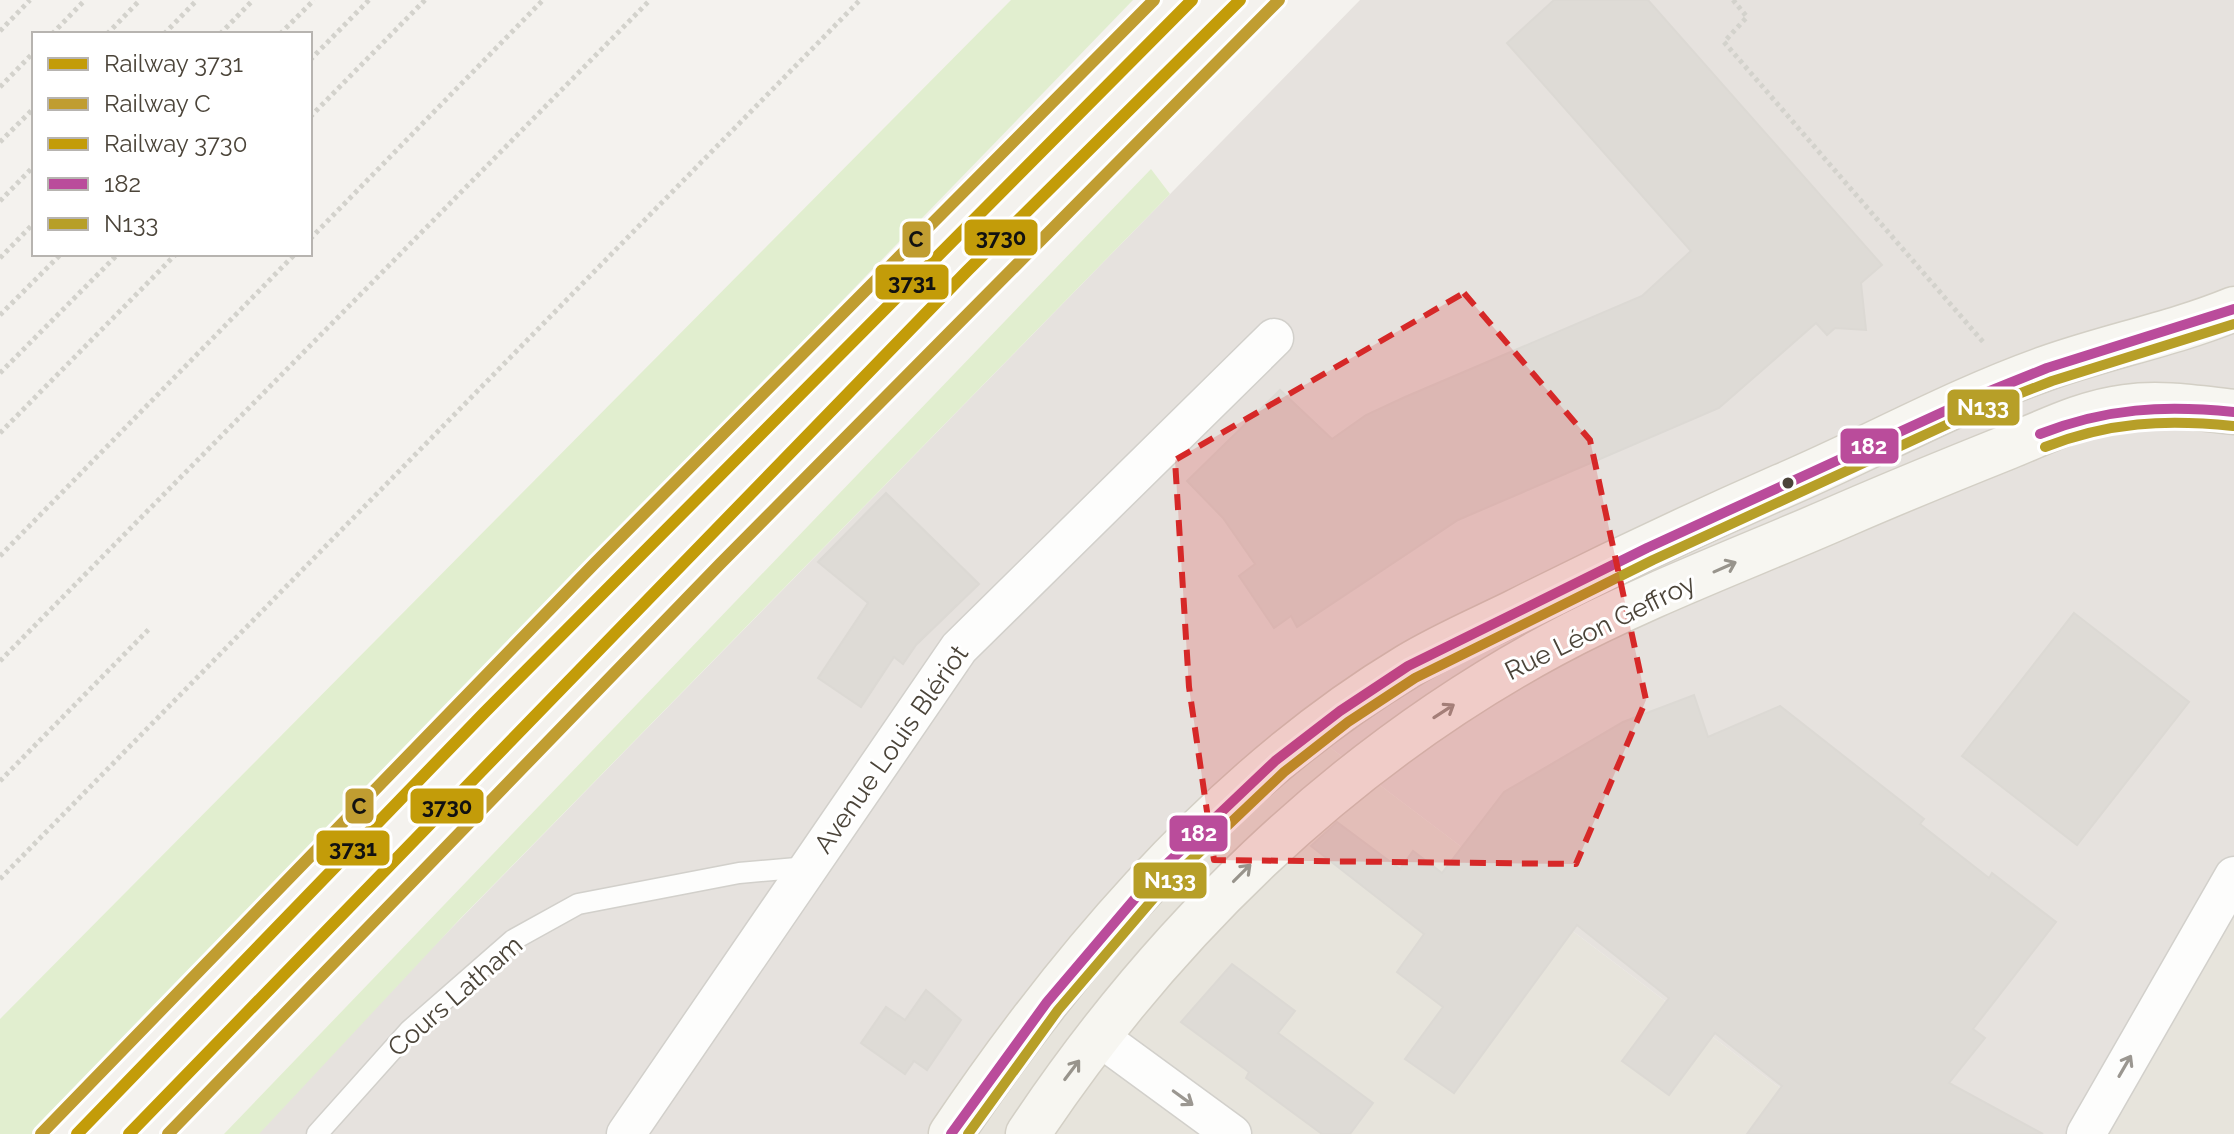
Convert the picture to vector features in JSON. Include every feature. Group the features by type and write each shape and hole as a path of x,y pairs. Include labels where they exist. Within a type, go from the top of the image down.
{"street":[{"name":"Rue Léon Geffroy","path":"951,1134 1001,1060 1101,931 1225,807 1311,733 1408,665 1591,573 2016,380 2142,339 2179,331 2234,309"},
{"name":"Avenue Louis Blériot","path":"626,1134 959,648 1274,338"},
{"name":"Rue Léon Geffroy","path":"1028,1134 1098,1036 1241,874 1322,801 1393,744 1552,645 1870,504 2071,421 2123,407 2153,405 2234,412"},
{"path":"2086,1134 2234,876"},
{"path":"1098,1036 1232,1134"}],"lane":[{"name":"Cours Latham","path":"317,1134 410,1030 513,940 578,904 739,873 808,867"}],"path":[{"path":"0,31 30,0"},
{"path":"54,32 85,0"},
{"path":"109,32 140,0"},
{"path":"166,32 197,0"},
{"path":"222,32 253,0"},
{"path":"282,32 314,0"},
{"path":"312,58 369,0"},
{"path":"312,115 425,0"},
{"path":"312,237 543,0"},
{"path":"0,661 650,0"},
{"path":"0,879 860,0"},
{"path":"1733,0 1747,17 1724,42 2016,380"},
{"path":"0,87 32,54"},
{"path":"0,142 32,110"},
{"path":"0,201 32,168"},
{"path":"0,258 32,225"},
{"path":"0,315 59,256"},
{"path":"0,373 116,256"},
{"path":"0,433 174,256"},
{"path":"0,556 293,256"},
{"path":"0,781 151,627"}],"highlighted area":[{"path":"1464,293 1590,440 1646,700 1576,864 1214,860 1189,687 1175,460"}],"shaded area":[{"path":"1360,0 2234,0 2234,876 2086,1134 1841,1134 1311,733 1225,807 961,1134 250,1134"},
{"path":"1311,733 1841,1134 961,1134 1101,931"},
{"path":"2234,876 2234,1134 2086,1134"}],"green space":[{"path":"1011,0 1133,0 36,1134 0,1134 0,1019"},
{"path":"1151,169 1170,194 459,920 259,1134 224,1134"}],"building":[{"path":"1554,0 1648,0 1882,265 1861,283 1866,330 1835,328 1827,335 1816,323 1719,408 1458,520 1297,627 1291,616 1274,628 1239,576 1255,564 1223,518 1187,481 1280,390 1332,439 1366,415 1405,397 1642,296 1691,251 1507,43"},
{"path":"886,493 979,584 916,645 903,664 894,657 861,707 818,678 868,603 818,562"},
{"path":"2074,613 2189,702 2077,845 1962,756"},
{"path":"1694,695 1708,737 1780,706 1924,819 1920,824 1989,878 1992,873 2056,922 1973,1029 1985,1038 1949,1083 2043,1134 1747,1134 1782,1086 1715,1033 1669,1095 1622,1061 1669,998 1577,925 1454,1093 1405,1059 1443,1007 1397,972 1424,934 1311,846 1337,822 1400,869 1413,851 1442,873 1504,792 1623,722"},
{"path":"1232,964 1295,1011 1278,1033 1373,1103 1350,1134 1322,1134 1246,1078 1249,1072 1181,1022"},
{"path":"926,990 961,1020 927,1070 914,1061 905,1074 861,1043 886,1007 905,1020"}],"rail line":[{"name":"C","path":"41,1134 594,564 1154,0"},
{"name":"3731","path":"77,1134 484,713 1192,0"},
{"name":"3730","path":"129,1134 967,271 1240,0"},
{"name":"C","path":"168,1134 720,564 1279,0"}],"transit line":[{"name":"182","path":"951,1134 1047,1002 1155,875 1275,761 1340,711 1408,666 1647,548 1980,395 2047,368 2234,309"},
{"name":"N133","path":"968,1134 1058,1010 1165,885 1284,772 1348,722 1415,678 1653,560 1985,407 2052,381 2234,324"},
{"name":"182","path":"2040,434 2088,419 2136,411 2183,409 2234,412"},
{"name":"N133","path":"2045,447 2092,432 2138,424 2233,426"}]}
